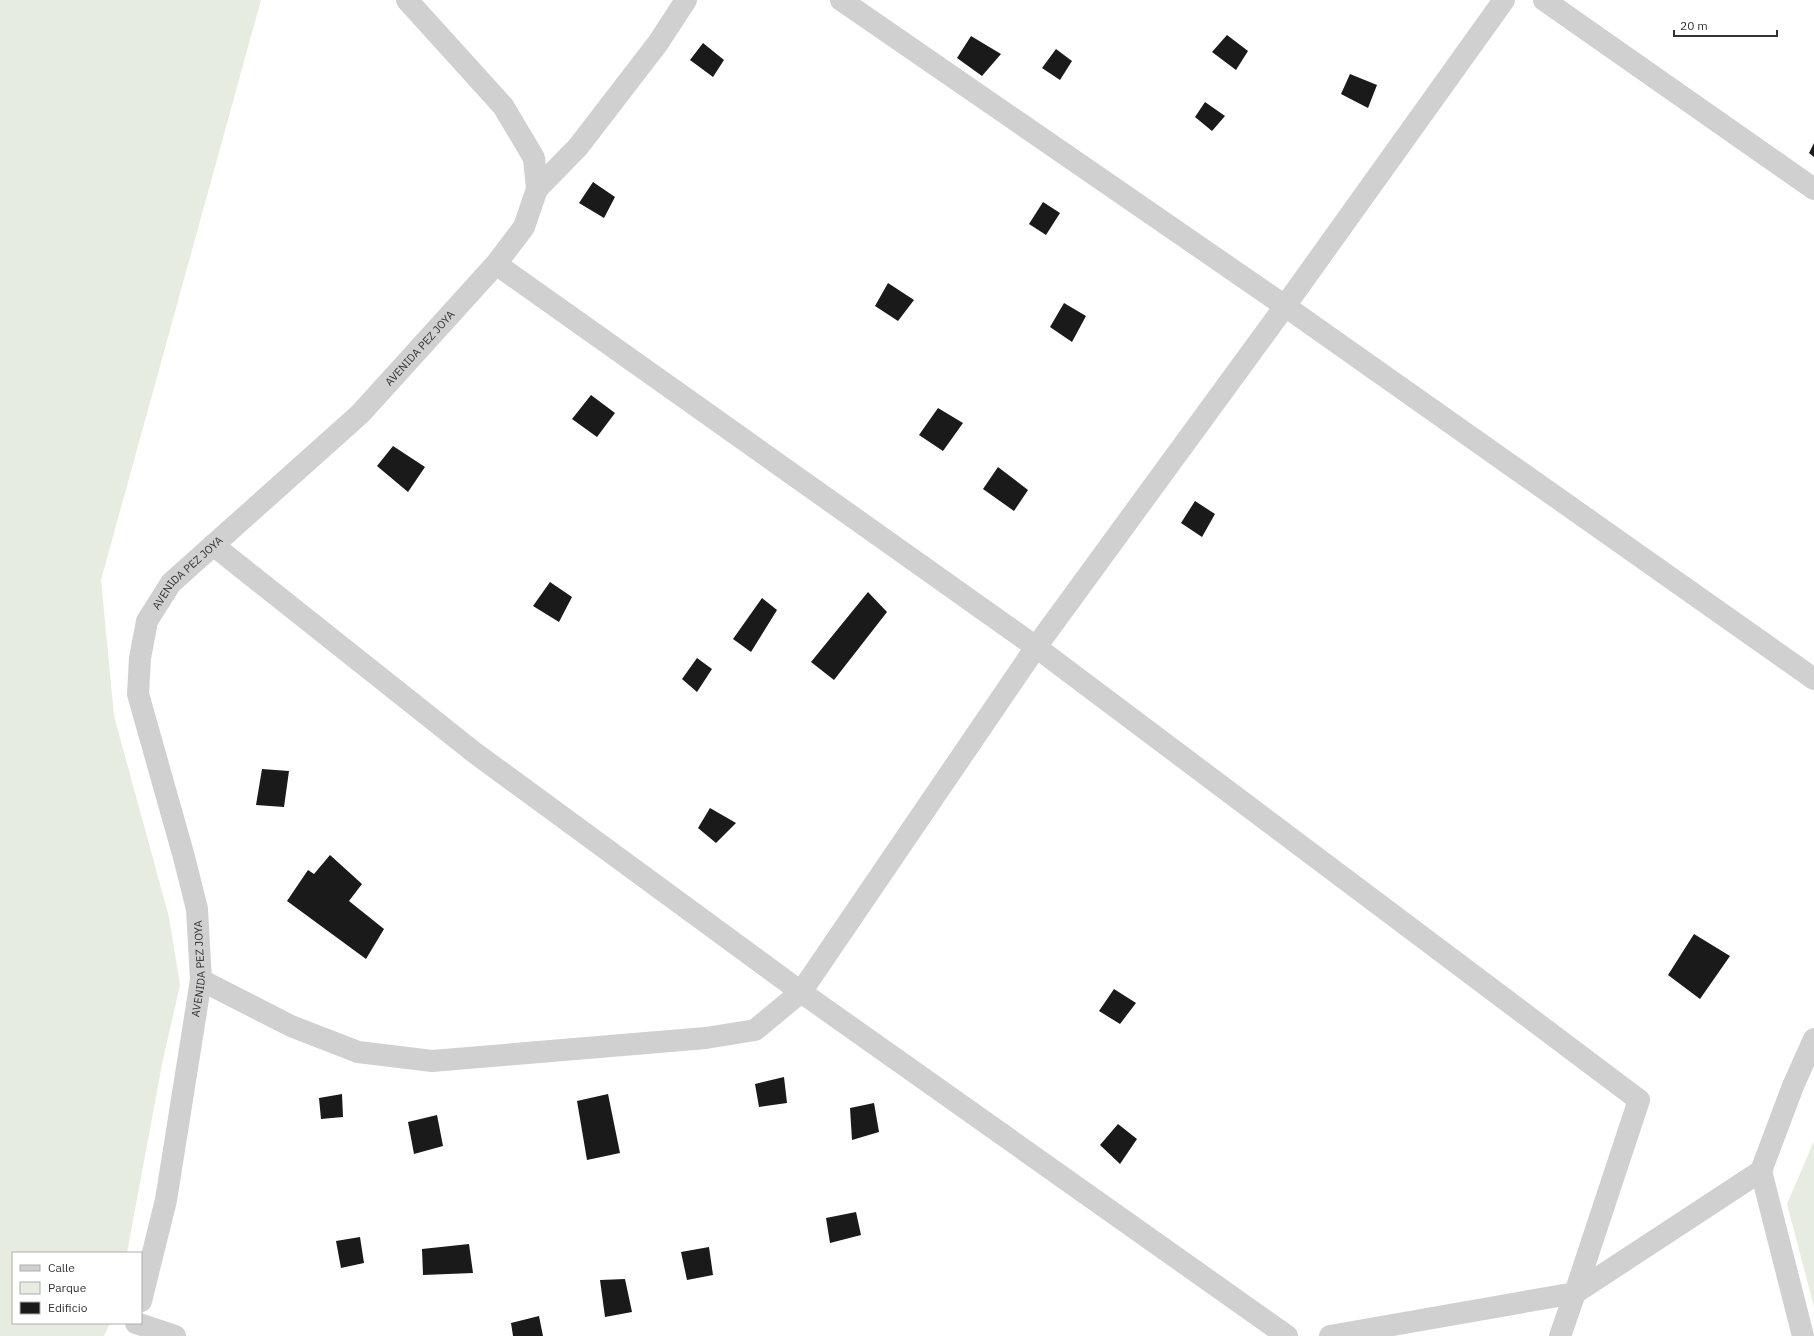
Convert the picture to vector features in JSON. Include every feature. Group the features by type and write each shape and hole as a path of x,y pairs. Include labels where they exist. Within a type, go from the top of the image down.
{"street":[{"name":"AVENIDA PEZ JOYA","path":"142,1297 166,1200 201,980 197,909 184,857 138,694 140,658 147,620 171,583 360,414 496,264 524,227 537,189 534,158 503,106 407,0"},
{"path":"537,189 578,146 658,42 686,0"},
{"path":"841,0 1285,306 1814,679"},
{"path":"201,980 291,1026 358,1052 432,1061 706,1038 755,1030 801,992 1036,647 1285,306 1504,0"},
{"path":"1544,0 1814,189"},
{"path":"496,264 1036,647 1639,1100 1560,1336"},
{"path":"212,546 475,753 801,992 1287,1336"},
{"path":"1803,1336 1761,1171 1793,1086 1814,1039"},
{"path":"1330,1336 1575,1293 1761,1171"},
{"path":"130,1336 136,1324"},
{"path":"139,1324 175,1336"}],"green space":[{"path":"0,0 261,0 101,580 114,716 169,917 180,985 162,1064 127,1252 12,1252 12,1324 110,1324 104,1336 0,1336"},
{"path":"1814,1141 1814,1307 1787,1204"}],"building":[{"path":"1227,35 1248,51 1236,70 1212,52"},
{"path":"971,36 1001,54 982,76 957,58"},
{"path":"703,43 724,60 713,77 690,60"},
{"path":"1056,49 1072,61 1060,80 1042,68"},
{"path":"1350,74 1377,85 1368,108 1341,94"},
{"path":"1205,102 1225,116 1212,131 1195,117"},
{"path":"1814,143 1814,157 1809,153"},
{"path":"593,182 615,197 604,218 579,203"},
{"path":"1043,202 1060,213 1046,235 1029,224"},
{"path":"888,283 914,300 898,321 875,306"},
{"path":"1064,303 1086,316 1072,342 1050,327"},
{"path":"591,395 615,413 597,437 572,419"},
{"path":"938,408 963,423 943,451 919,435"},
{"path":"393,446 425,467 408,492 377,466"},
{"path":"998,467 1028,490 1014,511 983,489"},
{"path":"1195,501 1215,514 1202,537 1181,523"},
{"path":"550,582 572,597 559,622 533,606"},
{"path":"868,592 887,612 834,680 811,662"},
{"path":"762,598 777,610 751,652 733,639"},
{"path":"697,658 712,669 697,692 682,679"},
{"path":"262,769 289,771 284,807 256,805"},
{"path":"710,808 736,823 716,843 698,828"},
{"path":"330,855 362,884 349,901 384,929 366,959 287,901 308,870 314,874"},
{"path":"1694,934 1730,956 1700,999 1668,975"},
{"path":"1114,989 1136,1003 1120,1024 1099,1011"},
{"path":"784,1077 787,1103 759,1107 755,1084"},
{"path":"342,1094 343,1117 321,1119 319,1098"},
{"path":"608,1094 620,1153 587,1160 577,1101"},
{"path":"874,1103 879,1132 852,1140 850,1108"},
{"path":"437,1115 443,1146 414,1154 408,1122"},
{"path":"1118,1124 1137,1139 1120,1164 1100,1145"},
{"path":"856,1212 861,1235 830,1243 826,1218"},
{"path":"360,1237 364,1263 341,1268 336,1241"},
{"path":"469,1244 473,1273 423,1275 422,1249"},
{"path":"709,1247 713,1275 687,1280 681,1252"},
{"path":"625,1279 632,1312 605,1317 600,1280"},
{"path":"539,1316 543,1336 513,1336 511,1323"}]}
